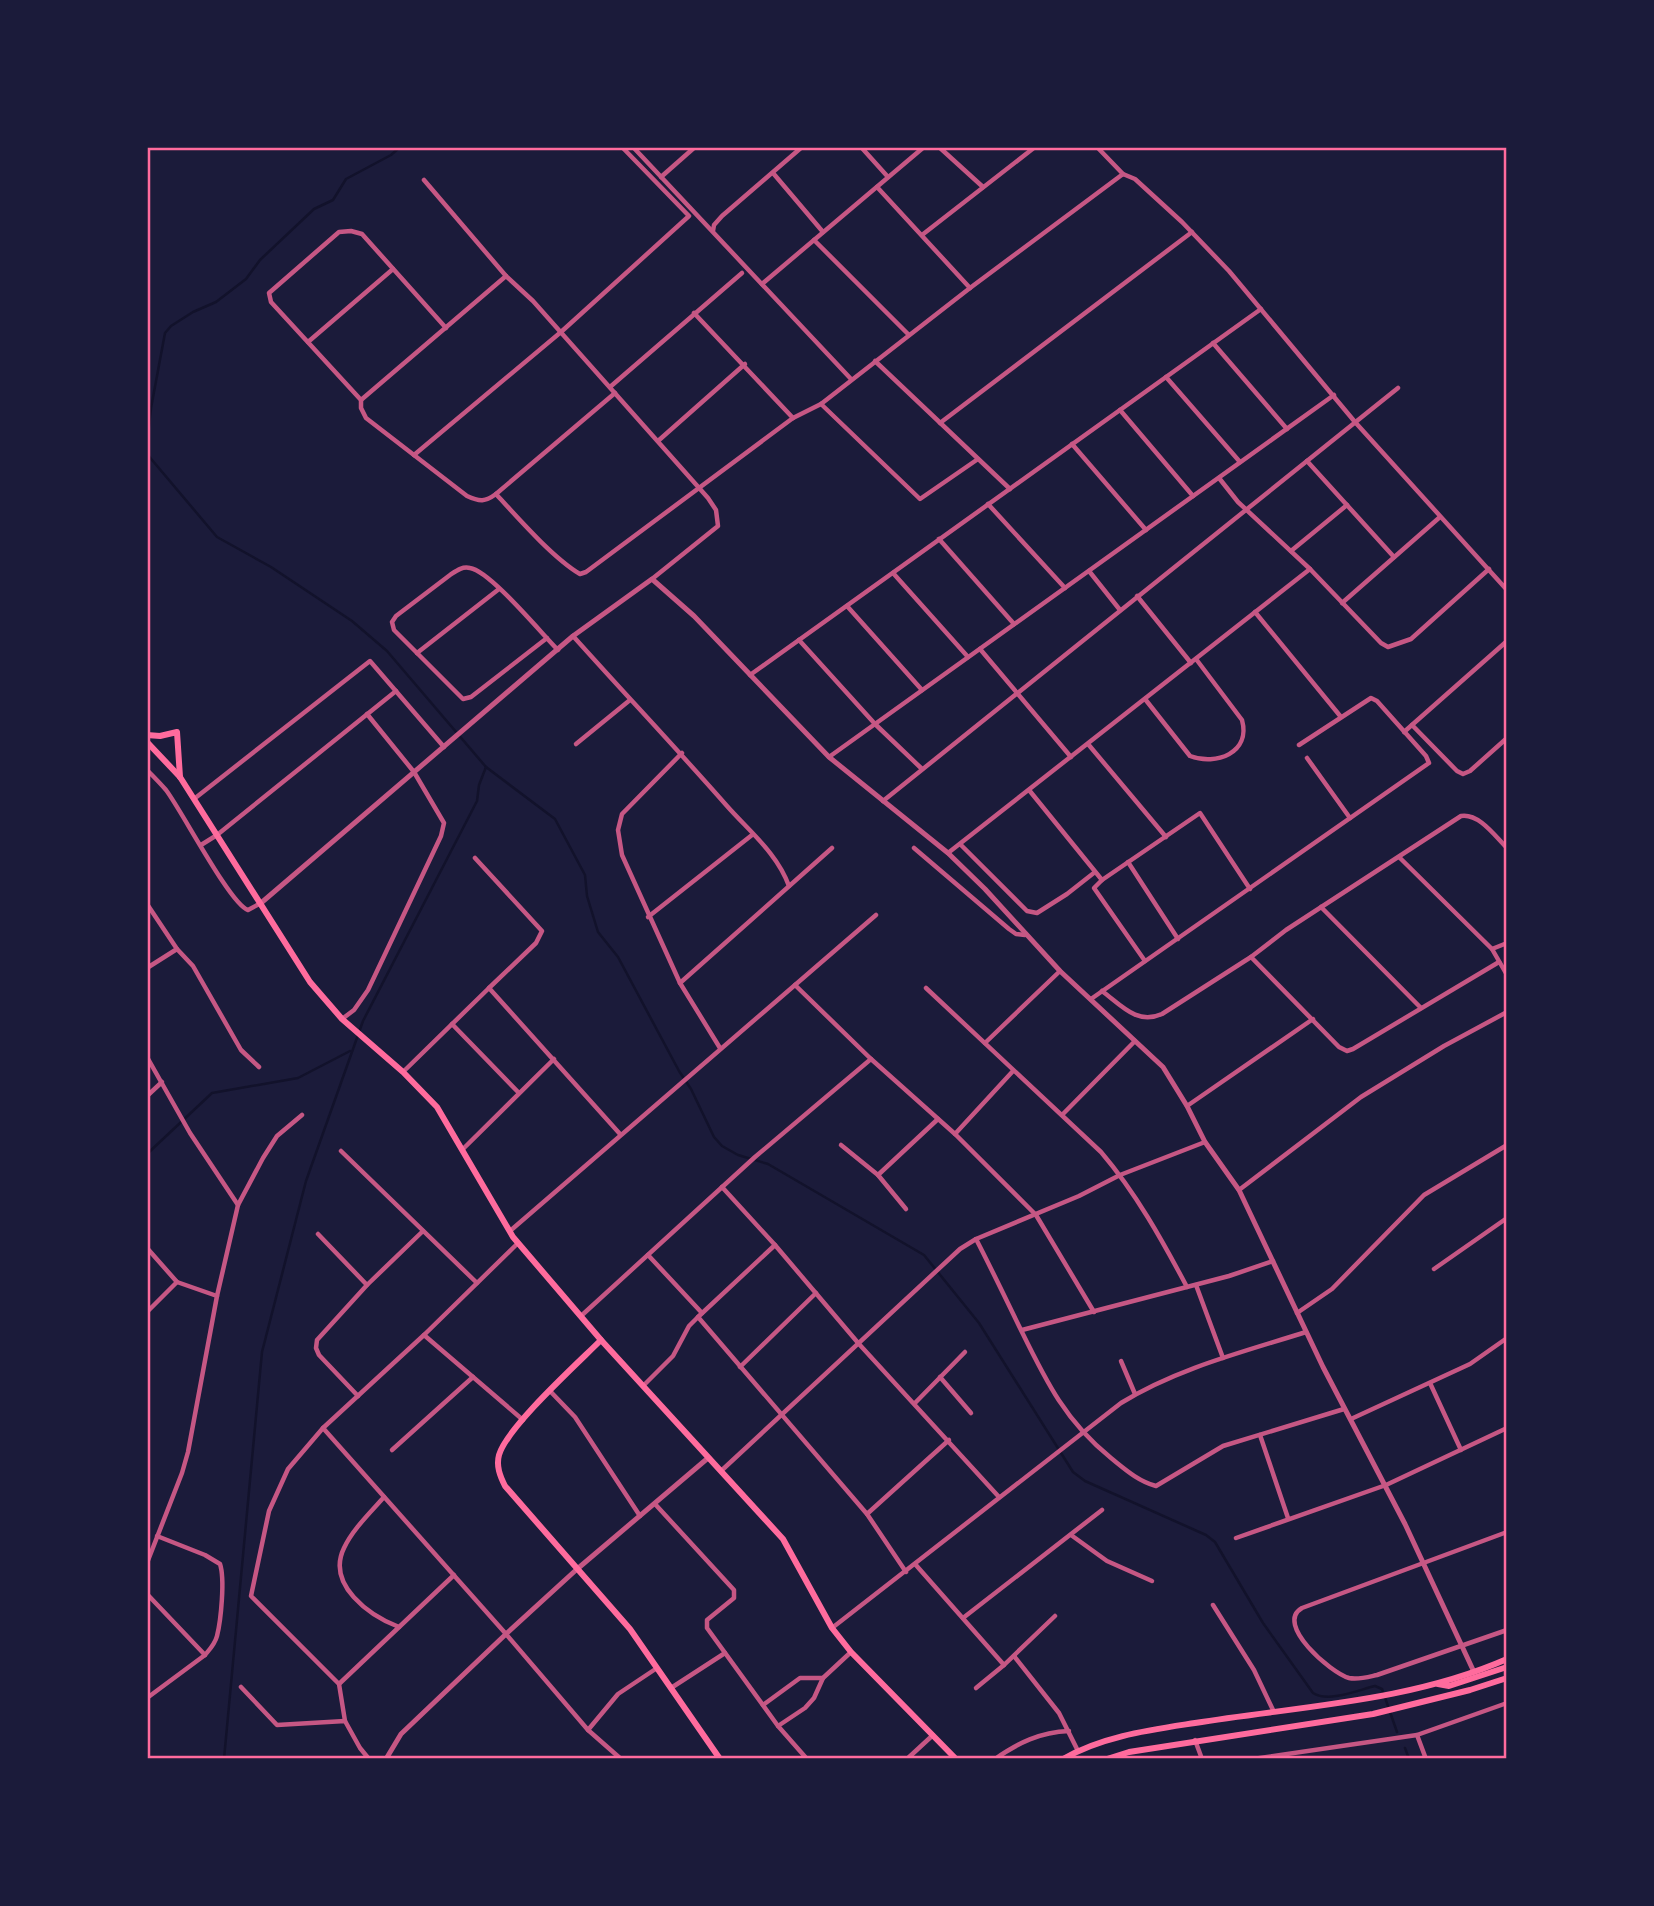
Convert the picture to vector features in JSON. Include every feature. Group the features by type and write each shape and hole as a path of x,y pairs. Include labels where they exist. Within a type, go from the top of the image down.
{"main road":[{"path":"147,735 160,736 177,732 180,778"},
{"path":"147,742 180,778 310,982 342,1019 404,1072 437,1107 463,1149 487,1197 518,1243 601,1340 783,1539 832,1628 851,1652 956,1759"},
{"path":"601,1340 523,1419 503,1445 498,1456 500,1476 505,1486 629,1629 720,1759"},
{"path":"1063,1759 1077,1751 1128,1734 1273,1710 1401,1693 1474,1672 1507,1659"},
{"path":"1436,1684 1449,1686 1507,1667"},
{"path":"1107,1759 1129,1752 1405,1708 1507,1678"}],"street":[{"path":"414,455 561,332 689,216 622,147"},
{"path":"632,147 851,379"},
{"path":"661,177 695,147"},
{"path":"713,232 714,225 722,216 802,147"},
{"path":"861,147 888,177"},
{"path":"762,284 924,147"},
{"path":"939,147 983,187"},
{"path":"922,235 1027,149 1035,147"},
{"path":"1097,147 1123,174 1135,179 1192,232 1261,309 1355,422 1507,590"},
{"path":"773,173 823,232"},
{"path":"496,494 571,568 580,574 586,572 793,418 821,404 875,360 1123,174"},
{"path":"147,769 166,790 222,879 245,910 253,909 573,636 719,526 716,510 700,489 521,288 506,276 424,180"},
{"path":"877,187 970,288"},
{"path":"446,328 362,234 351,231 339,232 269,293 271,302 361,400 361,408 366,418 467,496 478,501 484,501 496,494 615,393"},
{"path":"940,423 1192,232"},
{"path":"814,240 909,335"},
{"path":"308,342 393,270"},
{"path":"610,387 741,273"},
{"path":"361,400 506,276"},
{"path":"750,675 1261,309"},
{"path":"694,313 745,364 793,418"},
{"path":"1213,343 1286,429"},
{"path":"875,360 1010,489"},
{"path":"657,441 745,364"},
{"path":"1166,377 1240,462"},
{"path":"883,801 1398,388"},
{"path":"829,757 1334,395"},
{"path":"821,404 920,499 978,459"},
{"path":"1119,410 1193,496"},
{"path":"1073,444 1146,530"},
{"path":"1307,461 1394,557"},
{"path":"1219,478 1247,510 1388,647 1411,639 1489,569"},
{"path":"988,504 1065,588"},
{"path":"1291,551 1347,505"},
{"path":"1342,603 1440,517"},
{"path":"939,540 1014,624"},
{"path":"547,638 467,699 460,697 394,630 392,622 396,616 450,575 465,567 478,570 499,589 547,638 558,650"},
{"path":"948,853 1310,569"},
{"path":"1089,570 1120,610"},
{"path":"893,573 968,657"},
{"path":"652,579 694,616 829,757 948,853 1060,971 1163,1067 1205,1142 1238,1190 1344,1409 1386,1485 1474,1672"},
{"path":"417,653 499,589"},
{"path":"1137,596 1191,663"},
{"path":"847,606 922,690"},
{"path":"1255,612 1341,717"},
{"path":"573,636 775,858 789,886"},
{"path":"799,640 875,724 921,768"},
{"path":"1404,732 1507,641"},
{"path":"980,649 1071,757"},
{"path":"1145,699 1190,756 1213,761 1234,751 1245,730 1242,720 1196,659"},
{"path":"193,800 370,661 446,745"},
{"path":"201,845 396,691"},
{"path":"1091,999 1429,763 1426,756 1377,701 1370,698 1299,745"},
{"path":"576,744 630,700"},
{"path":"342,1019 354,1010 368,990 443,829 442,818 414,772 367,714"},
{"path":"1412,725 1463,774 1470,771 1507,738"},
{"path":"1088,744 1166,837"},
{"path":"682,753 630,804 618,823 618,843 648,917 680,983 720,1048"},
{"path":"1307,758 1350,818"},
{"path":"1029,790 1102,880"},
{"path":"1145,961 1094,888 1128,862 1200,813 1250,889"},
{"path":"1102,991 1136,1017 1153,1018 1180,1004 1251,957 1286,930 1444,826 1466,815 1478,819 1507,848"},
{"path":"648,917 752,835"},
{"path":"961,845 1027,911 1037,913 1095,872"},
{"path":"680,983 832,848"},
{"path":"914,848 1009,929 1016,934 1025,935"},
{"path":"1399,857 1492,949 1507,975"},
{"path":"404,1072 536,943 542,931 475,858"},
{"path":"1128,862 1178,939"},
{"path":"147,904 177,949 193,966 242,1051 260,1067"},
{"path":"1321,907 1422,1008"},
{"path":"509,1231 876,915"},
{"path":"1492,949 1507,943"},
{"path":"147,968 177,949"},
{"path":"1251,957 1339,1047 1347,1051 1499,962"},
{"path":"985,1044 1060,971"},
{"path":"795,985 871,1059 955,1134 1036,1215 1094,1312"},
{"path":"489,988 620,1134"},
{"path":"926,989 1101,1152 1120,1175 1163,1242 1187,1287"},
{"path":"1238,1190 1361,1097 1444,1046 1507,1012"},
{"path":"1187,1106 1312,1019"},
{"path":"452,1024 519,1093"},
{"path":"1062,1115 1136,1040"},
{"path":"147,1057 190,1133 238,1205"},
{"path":"463,1149 554,1059"},
{"path":"581,1316 755,1157 871,1059"},
{"path":"955,1134 1013,1071"},
{"path":"147,1096 163,1082"},
{"path":"147,1563 188,1452 217,1296 238,1205 278,1136 302,1115"},
{"path":"878,1175 938,1119"},
{"path":"721,1471 960,1249 976,1239 1079,1196 1120,1175 1205,1142"},
{"path":"841,1145 878,1175 906,1209"},
{"path":"1297,1313 1332,1289 1424,1195 1507,1145"},
{"path":"341,1151 477,1283"},
{"path":"722,1187 859,1344 999,1497"},
{"path":"1433,1269 1507,1218"},
{"path":"358,1396 319,1355 316,1348 320,1334 423,1231"},
{"path":"318,1234 367,1285"},
{"path":"976,1239 1036,1363 1062,1407 1084,1433 1140,1481 1156,1486 1223,1446 1344,1409"},
{"path":"367,1758 345,1721 339,1684 251,1596 269,1511 282,1479 323,1428 518,1243"},
{"path":"643,1386 673,1356 689,1326 775,1245"},
{"path":"147,1248 177,1282 217,1296"},
{"path":"648,1255 867,1514 906,1572"},
{"path":"1021,1331 1196,1285 1274,1261"},
{"path":"147,1312 177,1282"},
{"path":"1196,1285 1223,1358"},
{"path":"740,1367 816,1293"},
{"path":"832,1628 1047,1458 1135,1394 1171,1377 1223,1358 1306,1332"},
{"path":"424,1335 523,1419"},
{"path":"1351,1419 1470,1364 1507,1339"},
{"path":"915,1403 965,1352"},
{"path":"1121,1361 1135,1394"},
{"path":"392,1450 474,1377"},
{"path":"940,1377 971,1413"},
{"path":"1430,1383 1461,1450"},
{"path":"550,1391 575,1417 640,1516"},
{"path":"323,1428 506,1633 588,1730 621,1759"},
{"path":"1236,1538 1386,1485 1507,1428"},
{"path":"1260,1435 1288,1518"},
{"path":"867,1514 949,1440"},
{"path":"386,1759 401,1734 506,1633 708,1458"},
{"path":"384,1497 350,1536 343,1550 340,1566 344,1585 350,1593 388,1623 399,1627"},
{"path":"654,1504 733,1590 734,1598 710,1616 706,1628 778,1726 807,1759"},
{"path":"963,1618 1102,1510"},
{"path":"1507,1532 1295,1613 1295,1626 1311,1651 1329,1667 1349,1678 1377,1675 1507,1630"},
{"path":"1071,1535 1107,1561 1152,1580"},
{"path":"147,1698 205,1655 216,1638 222,1568 205,1555 158,1536"},
{"path":"915,1564 1004,1665"},
{"path":"339,1684 454,1575"},
{"path":"147,1594 205,1655"},
{"path":"1213,1605 1254,1670 1273,1710"},
{"path":"976,1688 1055,1616"},
{"path":"778,1726 805,1708 814,1698 823,1678 851,1652"},
{"path":"671,1688 726,1653"},
{"path":"1014,1656 1059,1713 1077,1751"},
{"path":"588,1730 618,1694 657,1668"},
{"path":"763,1705 800,1678 823,1678"},
{"path":"241,1687 276,1725 345,1721"},
{"path":"1253,1759 1417,1735 1507,1703"},
{"path":"995,1759 1032,1737 1054,1731 1069,1731"},
{"path":"907,1759 933,1735"},
{"path":"1417,1735 1426,1759"},
{"path":"1195,1741 1202,1759"}],"waterway":[{"path":"147,443 165,333 171,326 216,302 246,279 260,260 314,209 333,200 346,179 391,155 400,147"},
{"path":"147,454 217,537 271,567 352,621 387,651 486,767 555,819 585,875 587,896 598,932 618,957 691,1089 714,1137 722,1146 738,1155 768,1164 924,1255 979,1323 1073,1472 1085,1481 1206,1535 1215,1542 1263,1623 1313,1693 1327,1697 1375,1686 1382,1689 1397,1732"},
{"path":"224,1759 262,1352 306,1181 363,1021 477,801 479,785 486,767"},
{"path":"147,1154 212,1093 298,1078 350,1051"},
{"path":"1405,1748 1409,1759"}]}
